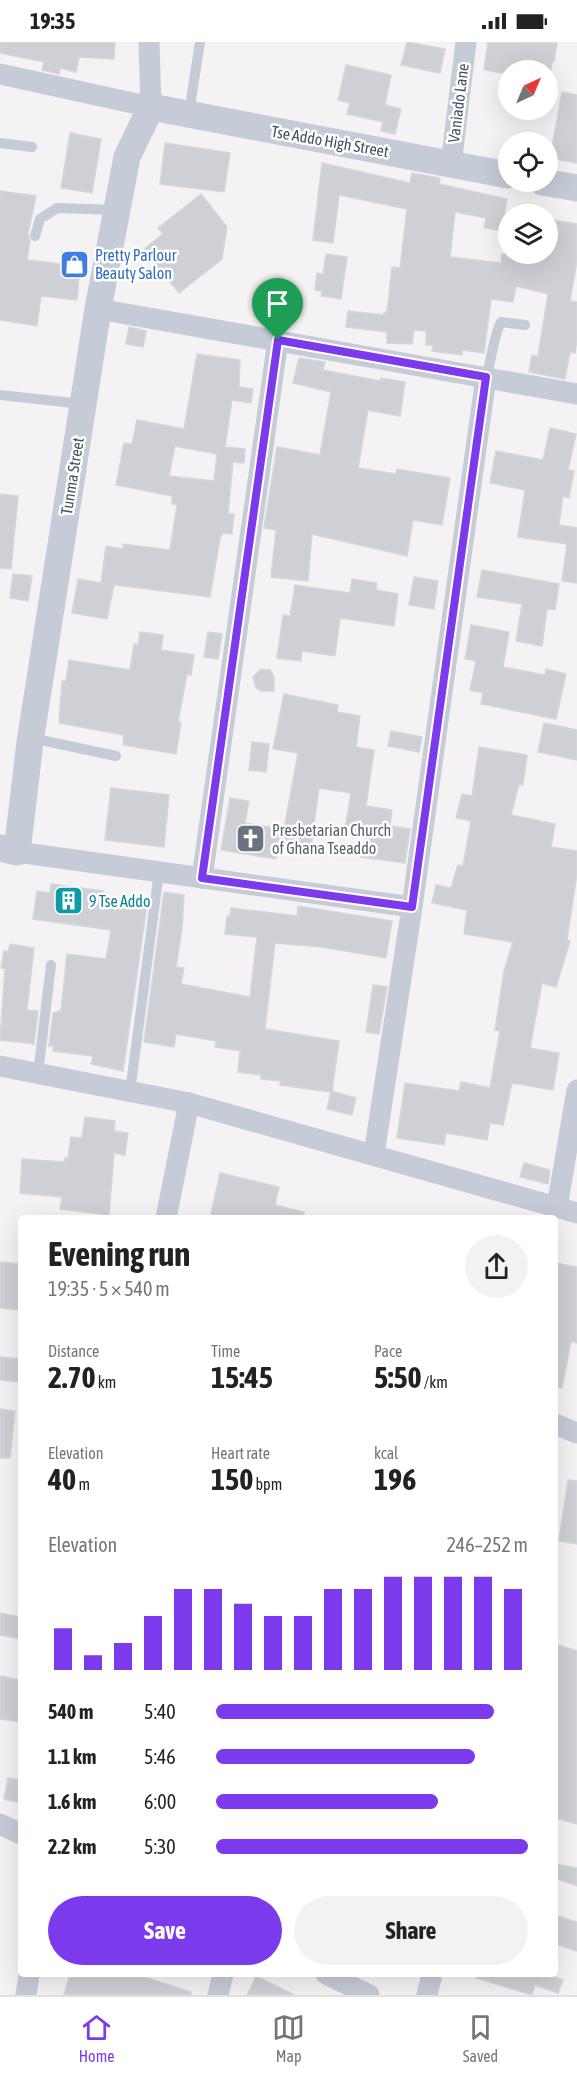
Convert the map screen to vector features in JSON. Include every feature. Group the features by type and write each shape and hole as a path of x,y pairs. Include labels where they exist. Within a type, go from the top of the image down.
{"street":[{"path":"0,74 151,107 149,42"},
{"name":"Vaniado Lane","path":"451,165 466,42"},
{"name":"Tse Addo High Street","path":"151,107 498,173"},
{"name":"Tunma Street","path":"8,850 30,738 98,309 127,157 151,107"},
{"path":"558,185 577,188"},
{"path":"98,309 577,394"},
{"path":"202,878 278,340"},
{"path":"374,1154 412,907 486,377"},
{"path":"8,850 412,907"},
{"path":"0,1066 189,1103 567,1210 577,1090"},
{"path":"167,1215 189,1103"},
{"path":"558,1425 577,1433"},
{"path":"0,1824 18,1833"},
{"path":"26,1995 29,1977"},
{"path":"218,1995 222,1977"},
{"path":"332,1977 369,1995"},
{"path":"427,1995 431,1977"}],"lane":[{"path":"189,115 200,42"},
{"path":"0,143 32,147"},
{"path":"35,236 40,219 57,208 117,210"},
{"path":"486,377 494,351 495,333 501,321 525,325"},
{"path":"0,395 84,404"},
{"path":"30,738 116,756"},
{"path":"130,1092 159,872"},
{"path":"38,1074 51,965"}],"building":[{"path":"0,42 115,42 114,59 79,57 76,72 60,68 59,74 42,70 44,62 0,53"},
{"path":"407,42 445,49 440,73 401,65"},
{"path":"488,42 557,43 554,60 498,60 498,72 484,70"},
{"path":"346,65 391,75 385,105 401,109 395,134 381,131 383,122 347,114 350,103 338,100"},
{"path":"562,92 577,95 577,163 558,159 558,132 555,132"},
{"path":"70,133 101,139 92,193 61,188"},
{"path":"165,143 230,153 224,192 160,184"},
{"path":"322,163 410,183 412,173 440,178 439,184 507,199 506,204 498,204 498,230 484,228 486,218 455,212 450,257 498,264 558,264 558,221 577,224 577,261 570,301 577,302 577,339 575,353 570,352 565,379 529,372 532,355 538,356 548,294 516,286 513,302 491,299 484,353 462,350 462,355 432,351 433,345 426,345 426,331 414,330 412,344 387,343 387,332 346,327 348,311 384,315 384,312 387,312 392,267 400,268 407,209 339,195 333,243 313,240"},
{"path":"0,191 36,196 28,234 30,241 27,260 61,264 62,252 81,255 77,300 41,296 37,326 0,320"},
{"path":"201,194 227,227 222,259 179,293 144,249 163,234 158,228"},
{"path":"326,254 347,257 341,299 321,296 322,291 315,290 317,273 323,274"},
{"path":"129,327 146,331 143,347 126,344"},
{"path":"197,354 240,360 239,387 253,389 251,403 232,400 225,447 245,449 244,463 233,462 228,514 234,514 232,534 223,533 220,538 210,597 101,583 106,546 123,549 123,544 170,550 177,505 172,504 172,496 116,485 124,443 132,444 137,420 184,429","holes":["175,446 217,454 214,481 169,476"]},
{"path":"299,358 325,362 323,370 380,381 381,378 405,382 400,416 368,410 358,468 396,474 397,469 450,478 442,525 413,520 407,556 312,534 308,581 271,577 276,530 264,528 277,447 320,455 331,392 293,383"},
{"path":"550,428 576,434 568,470 574,471 569,498 563,496 559,525 577,528 577,583 562,581 567,544 518,537 525,490 490,483 496,451 543,460"},
{"path":"0,494 18,496 11,569 0,568"},
{"path":"482,570 559,584 555,610 547,609 542,646 516,641 522,604 477,597"},
{"path":"13,574 32,576 28,601 10,598"},
{"path":"414,577 438,581 434,609 409,605"},
{"path":"78,579 114,585 107,619 72,613"},
{"path":"352,579 377,583 376,590 398,594 394,626 340,618 335,656 302,651 301,661 277,658 283,615 290,616 295,585 350,593"},
{"path":"471,625 509,632 503,667 545,675 546,669 566,674 556,719 481,704 483,693 470,690 476,661 465,659"},
{"path":"140,632 163,635 161,650 194,655 191,675 187,674 178,722 181,722 176,754 123,745 124,735 59,723 62,681 66,681 69,660 130,670 134,644 138,645"},
{"path":"208,632 222,634 218,659 204,657"},
{"path":"261,669 270,670 274,677 274,691 261,691 256,688 253,677"},
{"path":"284,694 338,705 337,712 360,716 356,747 374,750 366,806 392,810 390,826 410,829 405,863 361,857 365,838 344,835 351,793 319,788 311,846 306,846 305,853 278,849 276,859 221,850 230,798 249,801 245,823 284,829 298,753 273,749"},
{"path":"544,723 577,730 577,760 538,752"},
{"path":"391,731 422,737 419,752 388,746"},
{"path":"252,742 269,744 266,772 249,770"},
{"path":"479,747 527,755 523,785 519,784 511,815 555,824 551,847 577,851 577,873 567,940 570,941 556,987 542,983 530,1048 559,1053 553,1090 512,1083 503,1125 490,1123 487,1140 446,1133 444,1145 397,1138 405,1083 459,1091 461,1082 490,1088 500,1031 495,1030 504,971 513,942 464,934 467,910 432,903 436,885 451,888 458,865 463,866 471,821 456,818 462,794 472,796"},
{"path":"111,788 169,795 164,847 105,840"},
{"path":"51,884 103,891 102,898 147,905 123,1071 91,1064 93,1056 53,1051 54,1046 49,1046 53,1013 61,1011 67,954 106,959 111,930 33,919 37,891 50,893"},
{"path":"164,892 184,895 176,967 184,968 181,984 250,997 257,937 225,934 227,916 230,916 231,908 297,916 298,906 392,921 386,958 322,947 275,943 265,1029 339,1041 332,1091 356,1098 352,1115 327,1109 331,1092 280,1085 281,1081 261,1079 261,1075 238,1072 240,1051 215,1047 216,1041 176,1034 174,1047 144,1042"},
{"path":"10,944 34,948 27,1010 38,1011 34,1044 0,1040 5,969 1,968 4,951 8,952"},
{"path":"373,985 387,987 379,1034 366,1032"},
{"path":"85,1117 115,1121 114,1131 128,1133 125,1155 114,1153 109,1215 60,1209 62,1197 20,1193 22,1159 64,1162 65,1158 68,1158 71,1137 82,1138"},
{"path":"524,1163 550,1170 548,1184 520,1177"},
{"path":"220,1173 279,1187 275,1205 304,1212 304,1215 211,1215"},
{"path":"0,1262 18,1264 18,1310 0,1308"},
{"path":"558,1264 577,1267 577,1343 571,1341 562,1388 558,1387"},
{"path":"0,1357 18,1359 18,1382 0,1380"},
{"path":"0,1409 15,1411 10,1458 0,1458"},
{"path":"568,1480 577,1481 577,1544 559,1541"},
{"path":"0,1613 18,1616 18,1638 0,1635"},
{"path":"558,1645 577,1651 577,1824 558,1819"},
{"path":"0,1676 18,1679 18,1722 0,1719"},
{"path":"8,1778 18,1780 18,1802 4,1799"},
{"path":"558,1865 577,1868 577,1886 558,1879"},
{"path":"558,1916 577,1922 577,1951 558,1945"},
{"path":"69,1977 144,1977 191,1992 191,1995 64,1995"},
{"path":"256,1977 258,1977 294,1995 247,1995"},
{"path":"555,1977 563,1980 558,1993 535,1985 532,1995 476,1978"}],"place":[{"name":"Pretty Parlour Beauty Salon","path":"74,264"},
{"name":"Presbetarian Church of Ghana Tseaddo","path":"251,839"},
{"name":"9 Tse Addo","path":"68,901"}],"route":[{"path":"278,340 486,377 412,907 202,878 278,340"}]}
